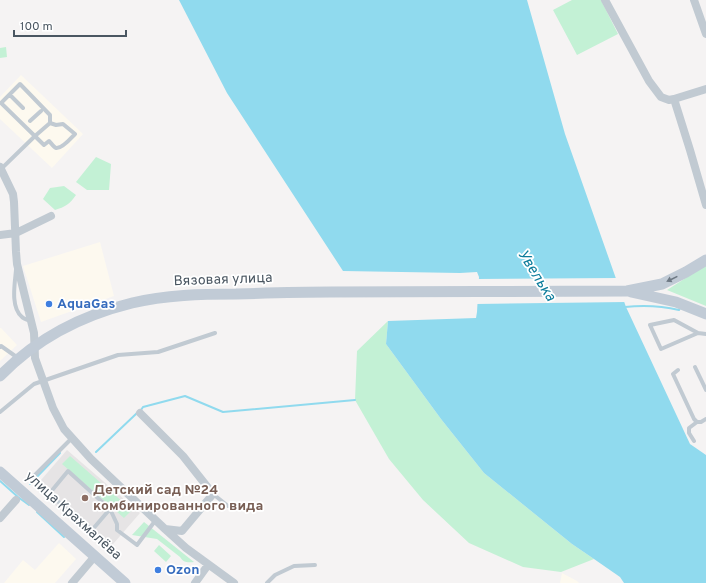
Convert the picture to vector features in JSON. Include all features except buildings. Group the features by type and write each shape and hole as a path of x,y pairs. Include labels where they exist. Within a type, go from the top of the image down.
{"street":[{"path":"605,0 649,81 661,97 669,100 706,89"},
{"path":"694,0 706,34"},
{"path":"674,99 706,206"},
{"path":"0,168 13,194 17,264 32,322 35,358 53,408 64,429 155,521 186,548 234,583"},
{"path":"0,235 16,233 51,216"},
{"path":"627,291 662,284 706,260"},
{"path":"627,291 664,299 706,314"},
{"name":"Вязовая улица","path":"0,376 18,358 58,331 109,310 155,298 204,294 312,292 627,291"},
{"path":"140,412 183,456 213,494 182,531"},
{"name":"улица Крахмалёва","path":"0,472 125,583"},
{"path":"0,518 16,500"},
{"path":"165,530 182,531"},
{"path":"182,531 186,548"},
{"path":"72,583 96,556"},
{"path":"195,583 208,565"}],"lane":[{"path":"0,168 35,136 50,123 50,115 20,84 1,103 4,105 35,136 44,145 48,141 58,148 63,146 75,134 63,124 56,125 50,123"},
{"path":"10,95 23,108"},
{"path":"0,109 4,105"},
{"path":"30,121 40,111"},
{"path":"17,264 14,285 14,302 17,311 22,317 32,322"},
{"path":"698,333 661,349 650,326 674,320 698,333 706,334 706,339"},
{"path":"0,412 34,384 118,355 158,352 215,333"},
{"path":"0,346 18,358"},
{"path":"695,367 706,390"},
{"path":"678,370 673,374 694,419 697,422"},
{"path":"694,441 689,433 689,428 697,422 701,422 706,419"},
{"path":"33,477 72,438"},
{"path":"110,508 92,530 49,494 68,471 110,508 117,524 117,530 137,544 155,521"},
{"path":"213,494 228,506"},
{"path":"267,583 275,575 294,566 315,565"}],"shaded area":[{"path":"21,75 83,134 52,168 0,119 0,97"},
{"path":"100,242 114,296 41,322 23,266"},
{"path":"0,328 17,345 0,361"},
{"name":"Детский сад №24 комбинированного вида","path":"67,450 140,513 107,551 35,487"},
{"path":"59,543 76,559 55,583 4,583 23,560 35,570"},
{"path":"562,573 577,581 579,583 560,583"}],"green space":[{"path":"572,0 601,0 618,34 577,55 553,10"},
{"path":"6,47 7,57 0,58 0,48"},
{"path":"96,157 111,164 109,190 87,190 76,182"},
{"path":"64,186 76,195 67,205 55,210 43,199 50,188"},
{"path":"706,265 706,306 667,290"},
{"path":"388,321 386,344 441,419 484,473 572,544 594,559 561,572 523,567 469,543 423,500 389,459 355,400 357,351"},
{"path":"70,456 132,510 124,518 62,464"},
{"path":"144,522 194,562 182,560 157,539 132,535"},
{"path":"159,545 171,556 166,562 154,551"}],"water":[{"name":"Увелька","path":"179,0 527,0 565,134 626,307 690,444 706,455 706,583 624,583 620,577 572,544 484,473 441,419 386,344 388,321 476,318 479,277 477,272 343,271 227,93"}],"pier":[{"path":"618,278 626,302 476,304 477,279"}],"waterway":[{"path":"625,307 652,306 679,310 680,308"},
{"path":"141,410 143,407 185,396 223,412 355,400"},
{"path":"96,452 137,413"},
{"path":"30,484 60,453"},
{"path":"0,481 29,505"},
{"path":"37,512 64,537"}],"place":[{"name":"AquaGas","path":"49,304"},
{"name":"Детский сад №24 комбинированного вида","path":"85,498"},
{"name":"Ozon","path":"158,570"}]}
